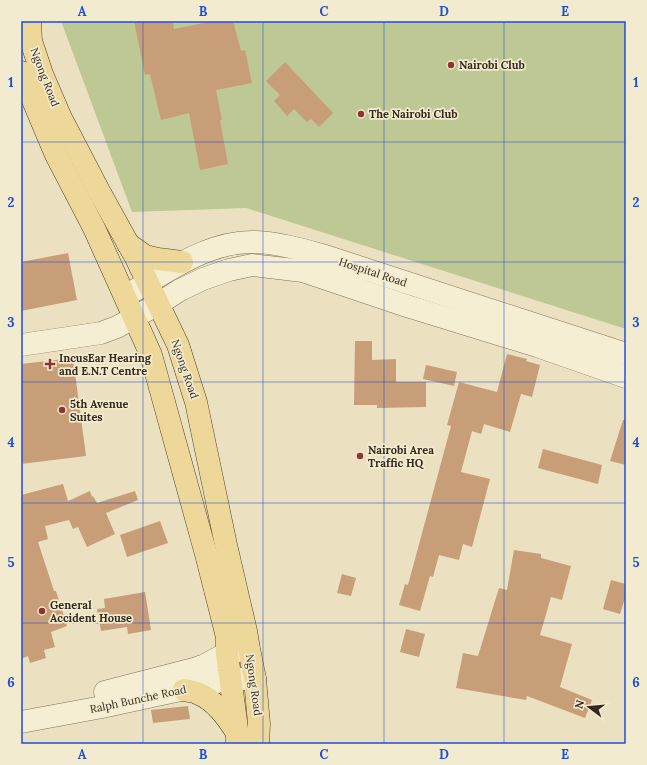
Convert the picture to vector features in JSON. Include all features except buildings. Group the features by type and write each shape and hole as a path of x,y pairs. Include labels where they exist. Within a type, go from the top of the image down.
{"main road":[{"name":"Ngong Road","path":"30,21 31,41 42,74 61,118 128,244 178,345 196,402 255,679 259,724 258,744"},
{"name":"Ngong Road","path":"21,72 56,155 94,228 151,355 206,554 227,637 227,653 237,739"},
{"path":"128,244 145,256 182,262"},
{"path":"184,690 197,693 209,699 220,710 237,739"}],"street":[{"name":"Hospital Road","path":"124,296 182,262 220,247 254,242 273,244 322,255 626,354"},
{"name":"Hospital Road","path":"21,345 101,333 117,327 180,290 203,279 229,270 252,265 302,271 407,306 537,346 626,377"},
{"name":"Ralph Bunche Road","path":"21,708 85,697 194,669 227,653 249,649"},
{"name":"Ralph Bunche Road","path":"21,722 102,707 231,679 255,679"}],"green space":[{"name":"The Nairobi Club","path":"61,21 626,21 626,329 246,208 132,212"}],"place":[{"name":"Nairobi Club","path":"451,65"},
{"name":"The Nairobi Club","path":"361,114"},
{"name":"IncusEar Hearing and E.N.T Centre","path":"50,364"},
{"name":"5th Avenue Suites","path":"62,410"},
{"name":"Nairobi Area Traffic HQ","path":"360,456"},
{"name":"General Accident House","path":"42,611"}]}
